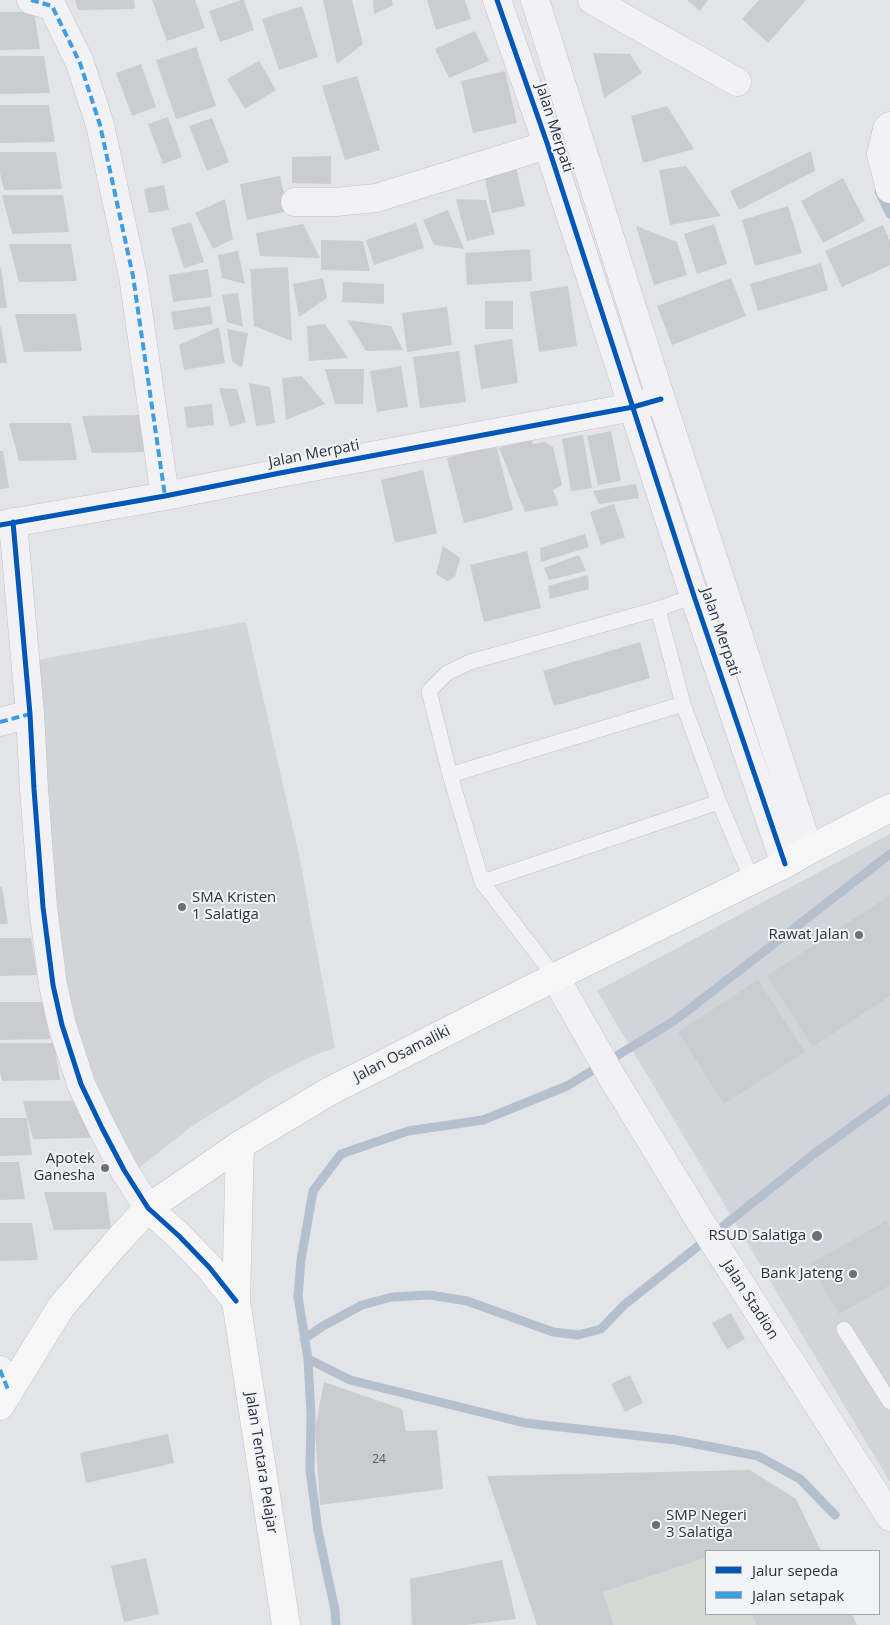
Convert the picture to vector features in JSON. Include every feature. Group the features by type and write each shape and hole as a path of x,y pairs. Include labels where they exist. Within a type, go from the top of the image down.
{"main road":[{"name":"Jalan Osamaliki","path":"3,1390 61,1307 114,1244 148,1208 240,1145 330,1091 555,977 785,864 890,808"},
{"name":"Jalan Tentara Pelajar","path":"240,1145 236,1301 286,1625"},
{"name":"Jalan Tentara Pelajar","path":"148,1208 209,1267 236,1301"}],"street":[{"path":"32,0 52,6 80,63 100,125 133,276 165,496"},
{"name":"Jalan Merpati","path":"497,0 547,145 694,596 785,864"},
{"name":"Jalan Merpati","path":"535,0 661,399 809,850"},
{"path":"592,0 737,82"},
{"path":"890,126 887,129 881,154 890,189"},
{"path":"295,202 335,202 376,198 547,145"},
{"name":"Jalan Merpati","path":"7,524 165,496 633,407 661,399"},
{"path":"7,524 30,714 43,907 53,985 62,1025 81,1084 124,1170 148,1208"},
{"path":"0,722 30,714"},
{"name":"Jalan Stadion","path":"555,977 612,1077 700,1221 890,1517"}],"lane":[{"path":"555,977 482,882 450,775 429,691 447,673 470,662 694,596"},
{"path":"658,608 683,704 719,802 752,880"},
{"path":"450,775 683,704"},
{"path":"482,882 719,802"},
{"path":"844,1329 890,1402"}],"shaded area":[{"name":"SMA Kristen 1 Salatiga","path":"246,622 299,855 335,1048 314,1055 272,1076 192,1126 139,1168 119,1133 93,1076 73,1015 58,932 37,660"},
{"name":"RSUD Salatiga","path":"890,834 890,1482 597,991"},
{"path":"705,1558 705,1615 752,1615 756,1625 614,1625 603,1592"}],"building":[{"path":"75,0 134,0 135,9 78,10"},
{"path":"152,0 195,0 205,28 167,41"},
{"path":"244,0 254,30 220,42 209,11"},
{"path":"323,0 352,0 363,44 337,64"},
{"path":"373,0 392,0 393,5 374,14"},
{"path":"427,0 465,0 471,19 436,30"},
{"path":"687,0 708,0 700,11"},
{"path":"759,0 806,0 768,43 742,19"},
{"path":"302,6 318,57 279,70 262,19"},
{"path":"0,12 34,12 40,49 0,50"},
{"path":"475,31 489,61 449,78 435,49"},
{"path":"196,47 216,106 176,119 156,60"},
{"path":"593,53 630,54 642,73 604,98"},
{"path":"0,56 44,56 50,93 0,94"},
{"path":"259,61 276,90 245,109 227,79"},
{"path":"141,64 156,107 132,116 116,73"},
{"path":"505,71 517,123 473,133 461,81"},
{"path":"357,76 380,150 345,160 322,86"},
{"path":"0,105 49,105 55,142 0,143"},
{"path":"667,106 694,149 643,163 631,116"},
{"path":"168,117 182,157 163,164 148,124"},
{"path":"212,118 229,162 207,171 189,126"},
{"path":"811,151 815,171 739,210 730,191"},
{"path":"0,152 56,152 62,189 4,190 0,173"},
{"path":"331,156 331,184 292,183 292,157"},
{"path":"686,166 721,216 670,225 659,170"},
{"path":"516,167 525,206 492,213 484,174"},
{"path":"280,176 288,211 247,220 240,184"},
{"path":"843,178 865,221 823,243 801,201"},
{"path":"164,185 169,210 149,213 144,189"},
{"path":"2,195 63,195 69,232 12,234"},
{"path":"225,199 233,239 213,249 195,213"},
{"path":"456,199 486,200 495,234 467,241"},
{"path":"788,206 802,253 755,266 742,220"},
{"path":"448,210 464,249 434,245 423,220"},
{"path":"191,222 204,262 184,268 171,228"},
{"path":"416,223 424,248 374,265 366,240"},
{"path":"303,224 320,258 260,256 256,233"},
{"path":"714,224 727,264 697,274 684,234"},
{"path":"883,225 890,241 890,265 842,287 825,251"},
{"path":"636,226 677,242 687,275 654,285"},
{"path":"321,240 363,241 370,271 321,270"},
{"path":"9,244 71,244 77,281 19,282"},
{"path":"530,249 532,281 467,285 465,253"},
{"path":"238,251 245,284 222,278 218,255"},
{"path":"821,263 828,290 758,311 750,284"},
{"path":"288,267 292,341 254,326 250,269"},
{"path":"1,268 7,308 0,308"},
{"path":"208,269 212,297 173,302 169,275"},
{"path":"323,278 327,298 299,317 293,284"},
{"path":"731,278 746,316 672,345 657,306"},
{"path":"343,282 384,284 384,304 342,302"},
{"path":"568,286 577,346 539,352 530,292"},
{"path":"238,293 243,327 227,322 222,295"},
{"path":"485,301 513,301 513,329 485,329"},
{"path":"210,306 213,324 174,330 171,312"},
{"path":"447,307 452,345 407,352 402,313"},
{"path":"15,314 76,314 82,351 24,352"},
{"path":"347,320 391,326 403,350 366,351"},
{"path":"325,324 348,358 309,361 307,326"},
{"path":"1,327 7,363 0,363"},
{"path":"219,327 225,363 184,370 179,345"},
{"path":"227,329 248,333 242,368 232,361"},
{"path":"512,339 518,383 481,389 474,345"},
{"path":"459,351 466,402 420,408 413,357"},
{"path":"401,366 408,407 377,412 370,371"},
{"path":"325,369 364,369 363,404 335,404"},
{"path":"302,376 325,404 286,420 282,378"},
{"path":"249,383 270,387 275,423 256,426"},
{"path":"219,388 237,389 246,422 230,427"},
{"path":"212,404 214,425 187,428 184,407"},
{"path":"143,415 149,452 92,453 82,416"},
{"path":"9,423 71,423 77,460 19,461"},
{"path":"611,431 621,481 598,485 587,436"},
{"path":"583,435 592,488 571,491 562,439"},
{"path":"532,439 533,444 545,442 553,447 562,485 553,490 559,505 525,512 499,448"},
{"path":"496,445 513,510 464,523 447,458"},
{"path":"0,451 3,451 9,488 0,489"},
{"path":"423,470 437,533 395,543 381,480"},
{"path":"636,484 639,498 599,504 593,491"},
{"path":"614,504 625,537 601,545 590,512"},
{"path":"585,534 589,547 541,562 540,548"},
{"path":"443,546 460,558 455,577 447,581 436,574"},
{"path":"527,551 541,608 484,622 470,565"},
{"path":"579,555 586,571 549,580 544,568"},
{"path":"588,575 589,589 550,599 548,586"},
{"path":"640,642 650,678 554,706 543,671"},
{"path":"0,887 2,887 8,924 0,924"},
{"name":"Rawat Jalan","path":"890,895 890,996 813,1047 767,976"},
{"path":"0,938 31,938 37,975 0,976"},
{"path":"758,980 805,1052 724,1104 678,1032"},
{"path":"0,1002 44,1002 50,1039 0,1040"},
{"path":"0,1043 54,1043 60,1080 2,1081 0,1072"},
{"path":"23,1101 85,1101 91,1138 33,1139"},
{"path":"0,1118 27,1118 32,1155 0,1156"},
{"path":"0,1162 19,1162 25,1199 0,1200"},
{"path":"44,1192 106,1192 111,1229 54,1230"},
{"name":"Bank Jateng","path":"886,1221 890,1228 890,1285 839,1314 810,1264"},
{"path":"0,1223 32,1223 38,1260 0,1261"},
{"path":"731,1313 745,1339 727,1349 712,1323"},
{"path":"630,1375 643,1403 625,1412 611,1384"},
{"path":"324,1382 402,1409 406,1431 437,1430 443,1489 320,1505 315,1429"},
{"path":"168,1434 174,1463 86,1483 80,1453"},
{"name":"SMP Negeri 3 Salatiga","path":"750,1470 796,1499 821,1550 705,1550 705,1558 603,1592 614,1625 537,1625 487,1476"},
{"path":"146,1558 159,1614 124,1622 111,1566"},
{"path":"502,1560 516,1619 465,1625 412,1625 410,1579"},
{"path":"752,1615 852,1615 857,1625 756,1625"}],"waterway":[{"path":"879,191 890,214"},
{"path":"835,1515 800,1479 758,1456 676,1440 525,1423 350,1380 308,1359 298,1296 301,1260 313,1191 341,1154 408,1131 483,1120 567,1086 674,1021 890,854"},
{"path":"304,1339 323,1326 362,1305 392,1297 430,1295 467,1301 553,1332 578,1335 601,1329 624,1305 814,1154 890,1099"},
{"path":"308,1359 311,1415 310,1470 318,1531 335,1610 336,1625"}],"marked path":[{"path":"31,0 52,6 80,63 100,125 133,276 165,496"},
{"path":"0,722 30,714"},
{"path":"0,1370 9,1392"}],"cycle path":[{"path":"497,0 547,143 694,596 785,864"},
{"path":"0,525 165,496 633,407 661,399"},
{"path":"13,522 30,714 43,907 53,985 62,1025 81,1084 124,1170 148,1208 209,1267 236,1301"}],"place":[{"name":"SMA Kristen 1 Salatiga","path":"182,907"},
{"name":"Rawat Jalan","path":"859,935"},
{"name":"Apotek Ganesha","path":"105,1168"},
{"name":"RSUD Salatiga","path":"817,1236"},
{"name":"Bank Jateng","path":"853,1274"},
{"name":"SMP Negeri 3 Salatiga","path":"656,1525"}]}
